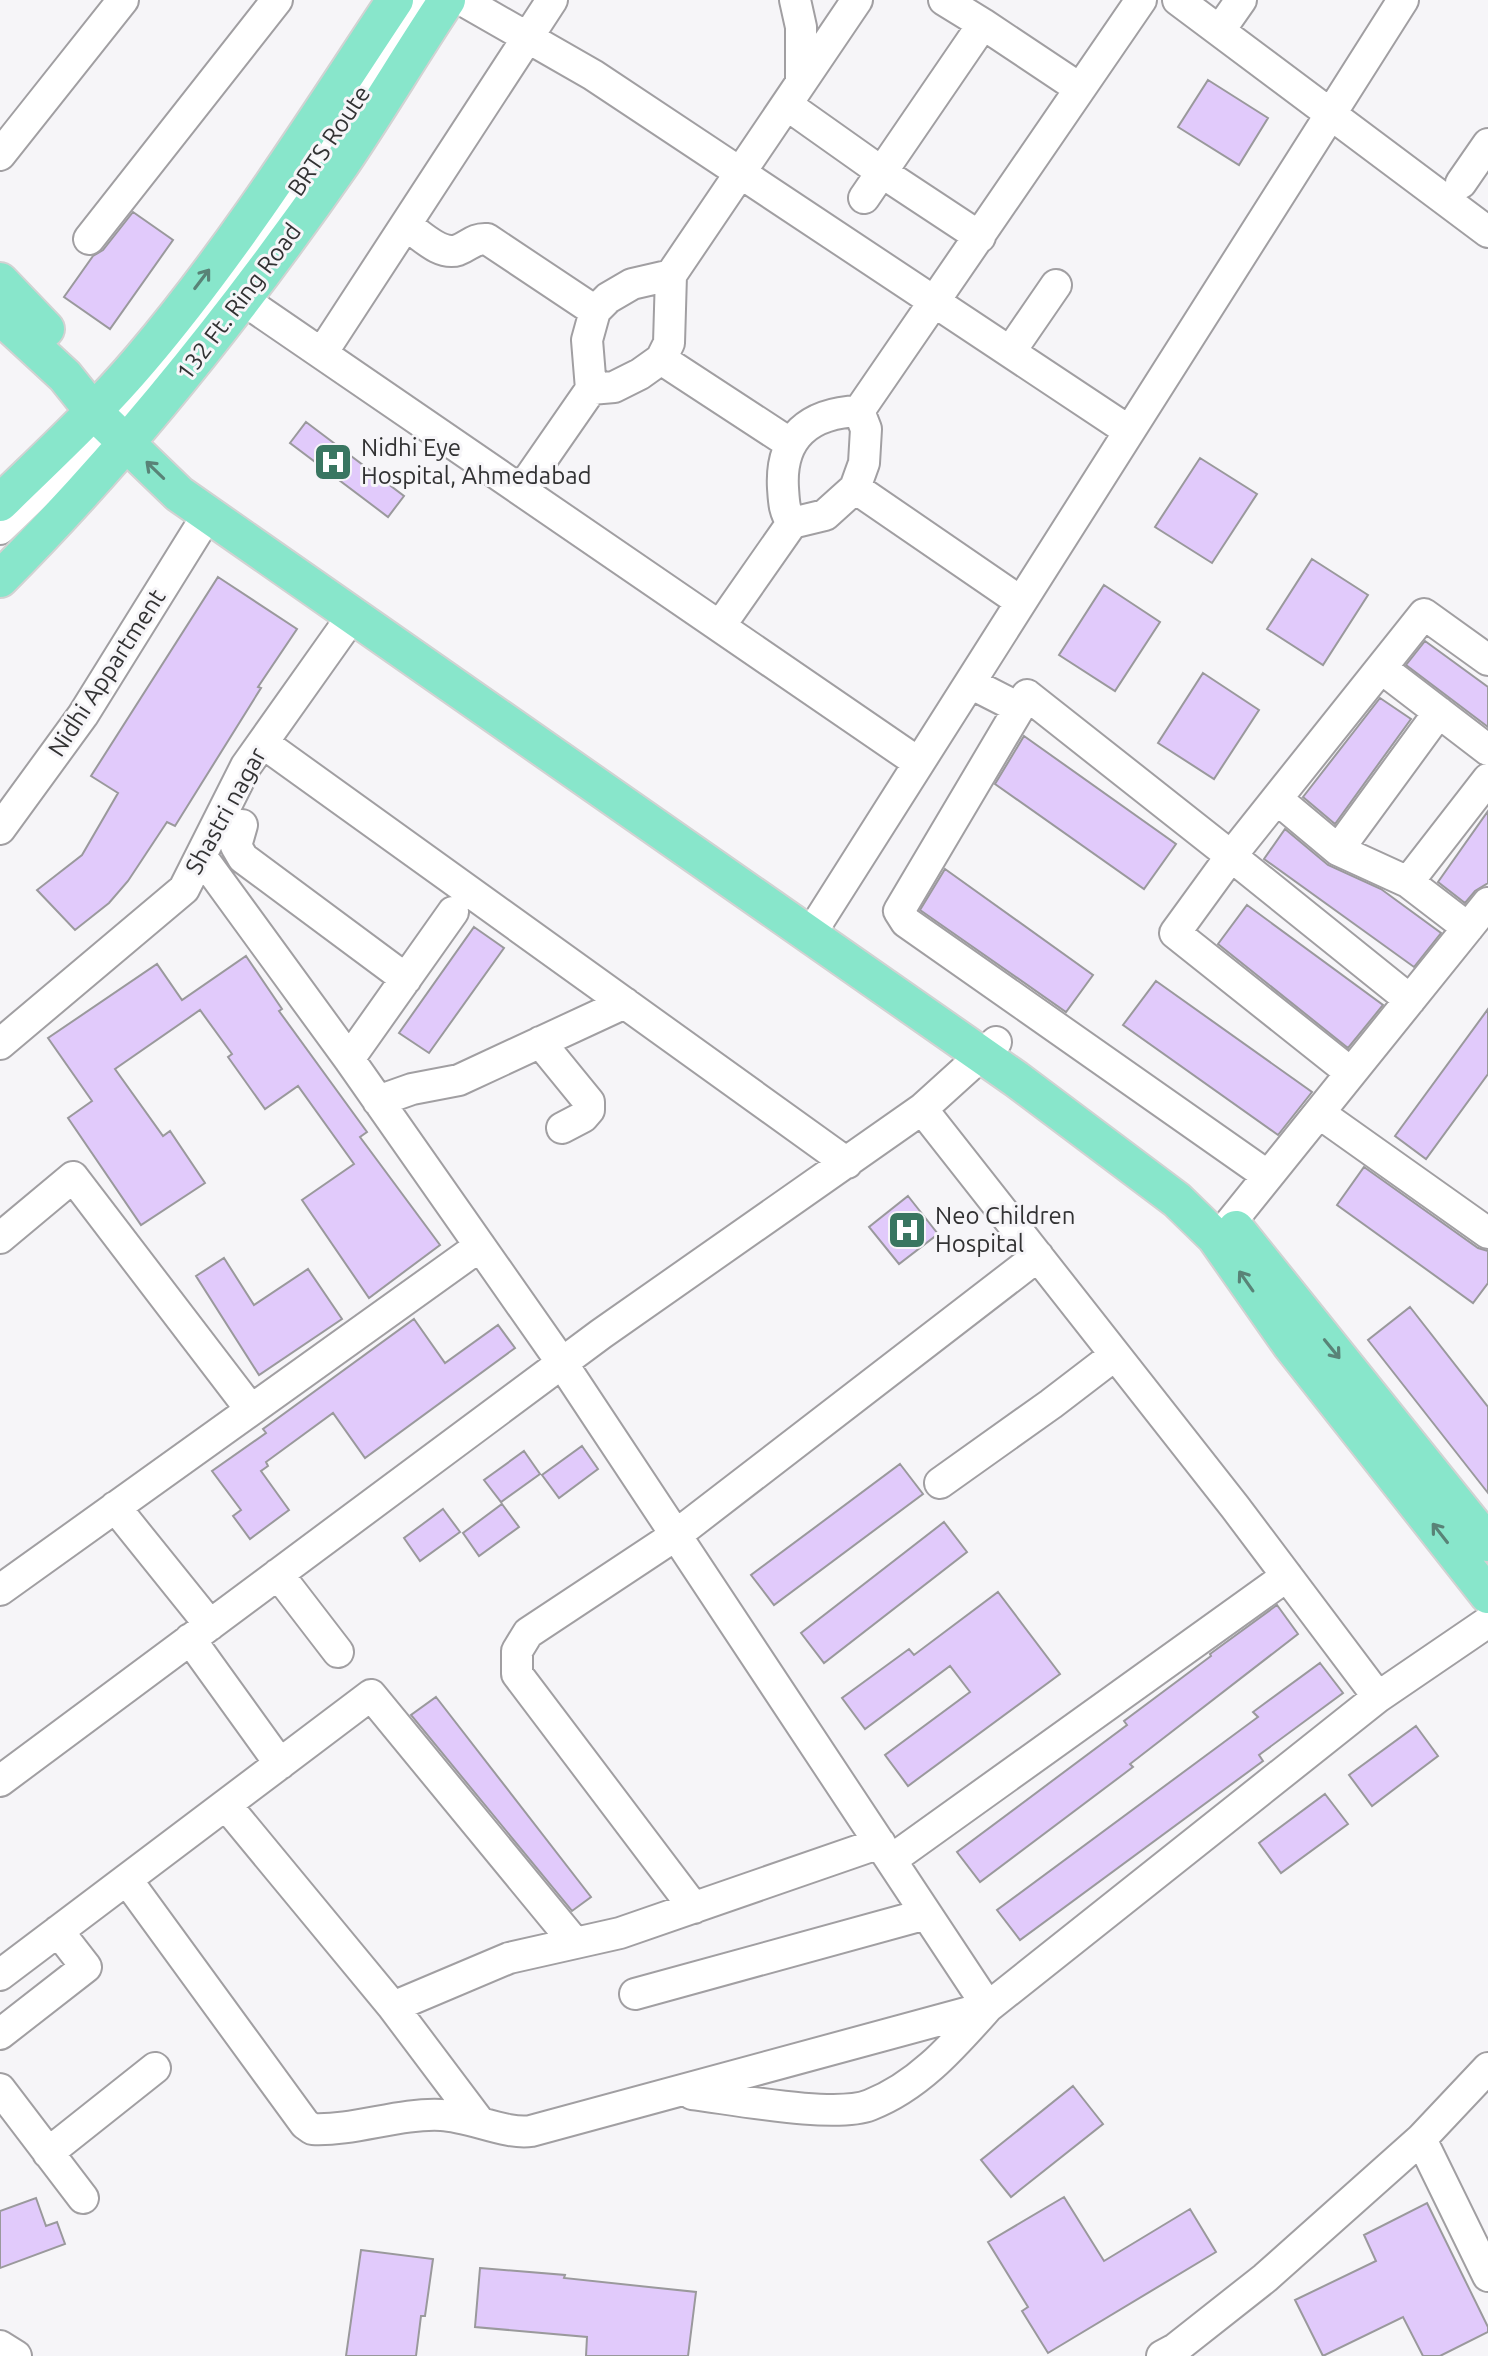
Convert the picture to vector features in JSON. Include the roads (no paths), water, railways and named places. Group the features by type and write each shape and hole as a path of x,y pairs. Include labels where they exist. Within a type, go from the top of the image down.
{"main road":[{"name":"132 Ft. Ring Road","path":"0,579 56,523 119,419 142,358 257,207 395,0"},
{"name":"132 Ft. Ring Road","path":"0,503 119,419 242,299 344,160 447,0"},
{"path":"0,281 179,494 816,927"},
{"path":"0,316 65,376 206,485 816,927 990,1049 1177,1200 1215,1237 1290,1344 1488,1595"},
{"path":"990,1049 1064,1087 1190,1182 1231,1222 1488,1543"}],"street":[{"path":"0,155 123,0"},
{"path":"89,239 277,0"},
{"name":"BRTS Route","path":"119,419 236,276 308,175 421,0"},
{"path":"462,0 593,75 1129,431"},
{"path":"322,353 552,0"},
{"path":"794,94 801,27 795,0"},
{"path":"591,389 614,387 661,359 669,343 671,275 857,0"},
{"path":"944,0 1079,88"},
{"path":"859,411 1141,0"},
{"path":"1178,0 1488,232"},
{"path":"1220,30 1241,0"},
{"path":"816,927 1403,0"},
{"path":"864,198 983,24"},
{"path":"794,94 883,173 980,237"},
{"path":"1461,183 1488,144"},
{"path":"407,226 443,251 457,250 480,238 487,239 595,311"},
{"path":"521,490 591,389 587,340 595,311 608,298 632,284 671,275"},
{"path":"1010,352 1056,285"},
{"path":"242,299 919,763"},
{"path":"661,359 791,444"},
{"path":"792,523 784,511 781,465 791,444 802,427 841,412 859,411"},
{"path":"720,626 792,523 825,515 855,488 864,463 866,429 859,411"},
{"path":"0,529 119,419"},
{"path":"0,557 79,480 119,419"},
{"path":"855,488 1021,602"},
{"name":"Nidhi Appartment","path":"0,829 83,715 208,514"},
{"path":"1351,1073 1175,933 1231,856 1424,614 1488,660"},
{"name":"Shastri nagar","path":"0,1044 184,889 246,766 353,615"},
{"path":"1381,668 1488,750"},
{"path":"970,683 1019,708"},
{"path":"1268,1176 919,932 906,922 899,911 1027,695 1410,1000"},
{"path":"1338,850 1439,712"},
{"path":"263,743 847,1163"},
{"path":"1408,882 1488,779"},
{"path":"1277,799 1338,850 1408,882 1468,928"},
{"path":"242,825 236,846 243,858 406,979"},
{"path":"201,856 349,1059 562,1363 988,2007"},
{"path":"1231,1222 1488,903"},
{"path":"349,1059 453,912"},
{"path":"378,1101 412,1089 459,1080 625,1003"},
{"path":"540,1042 589,1102 589,1110 583,1117 562,1128"},
{"path":"0,1781 562,1363 922,1109 990,1049"},
{"path":"922,1109 1378,1697"},
{"path":"1319,1113 1488,1233"},
{"path":"0,1238 73,1177 251,1410"},
{"path":"0,1590 480,1246"},
{"path":"694,1908 517,1674 517,1651 528,1633 676,1535 1038,1256"},
{"path":"940,1483 1115,1355"},
{"path":"115,1507 200,1632 280,1764"},
{"path":"278,1574 338,1652"},
{"path":"393,2007 509,1958 620,1933 885,1851 1287,1576"},
{"path":"674,2092 825,2110 867,2106 899,2091 942,2058 988,2007 1378,1697 1488,1622"},
{"path":"0,1975 371,1695 575,1943"},
{"path":"226,1805 393,2007 478,2120"},
{"path":"127,1880 305,2124 312,2129 412,2115 442,2115 478,2120 522,2133 988,2007"},
{"path":"635,1994 926,1914"},
{"path":"0,2034 86,1967 58,1931"},
{"path":"48,2153 155,2068"},
{"path":"1162,2356 1265,2278 1421,2139 1488,2068"},
{"path":"0,2089 83,2198"},
{"path":"1421,2139 1488,2276"},
{"path":"0,2346 16,2356"}],"place":[{"name":"Nidhi Eye Hospital, Ahmedabad","path":"333,462"},
{"name":"Neo Children Hospital","path":"907,1230"}]}
